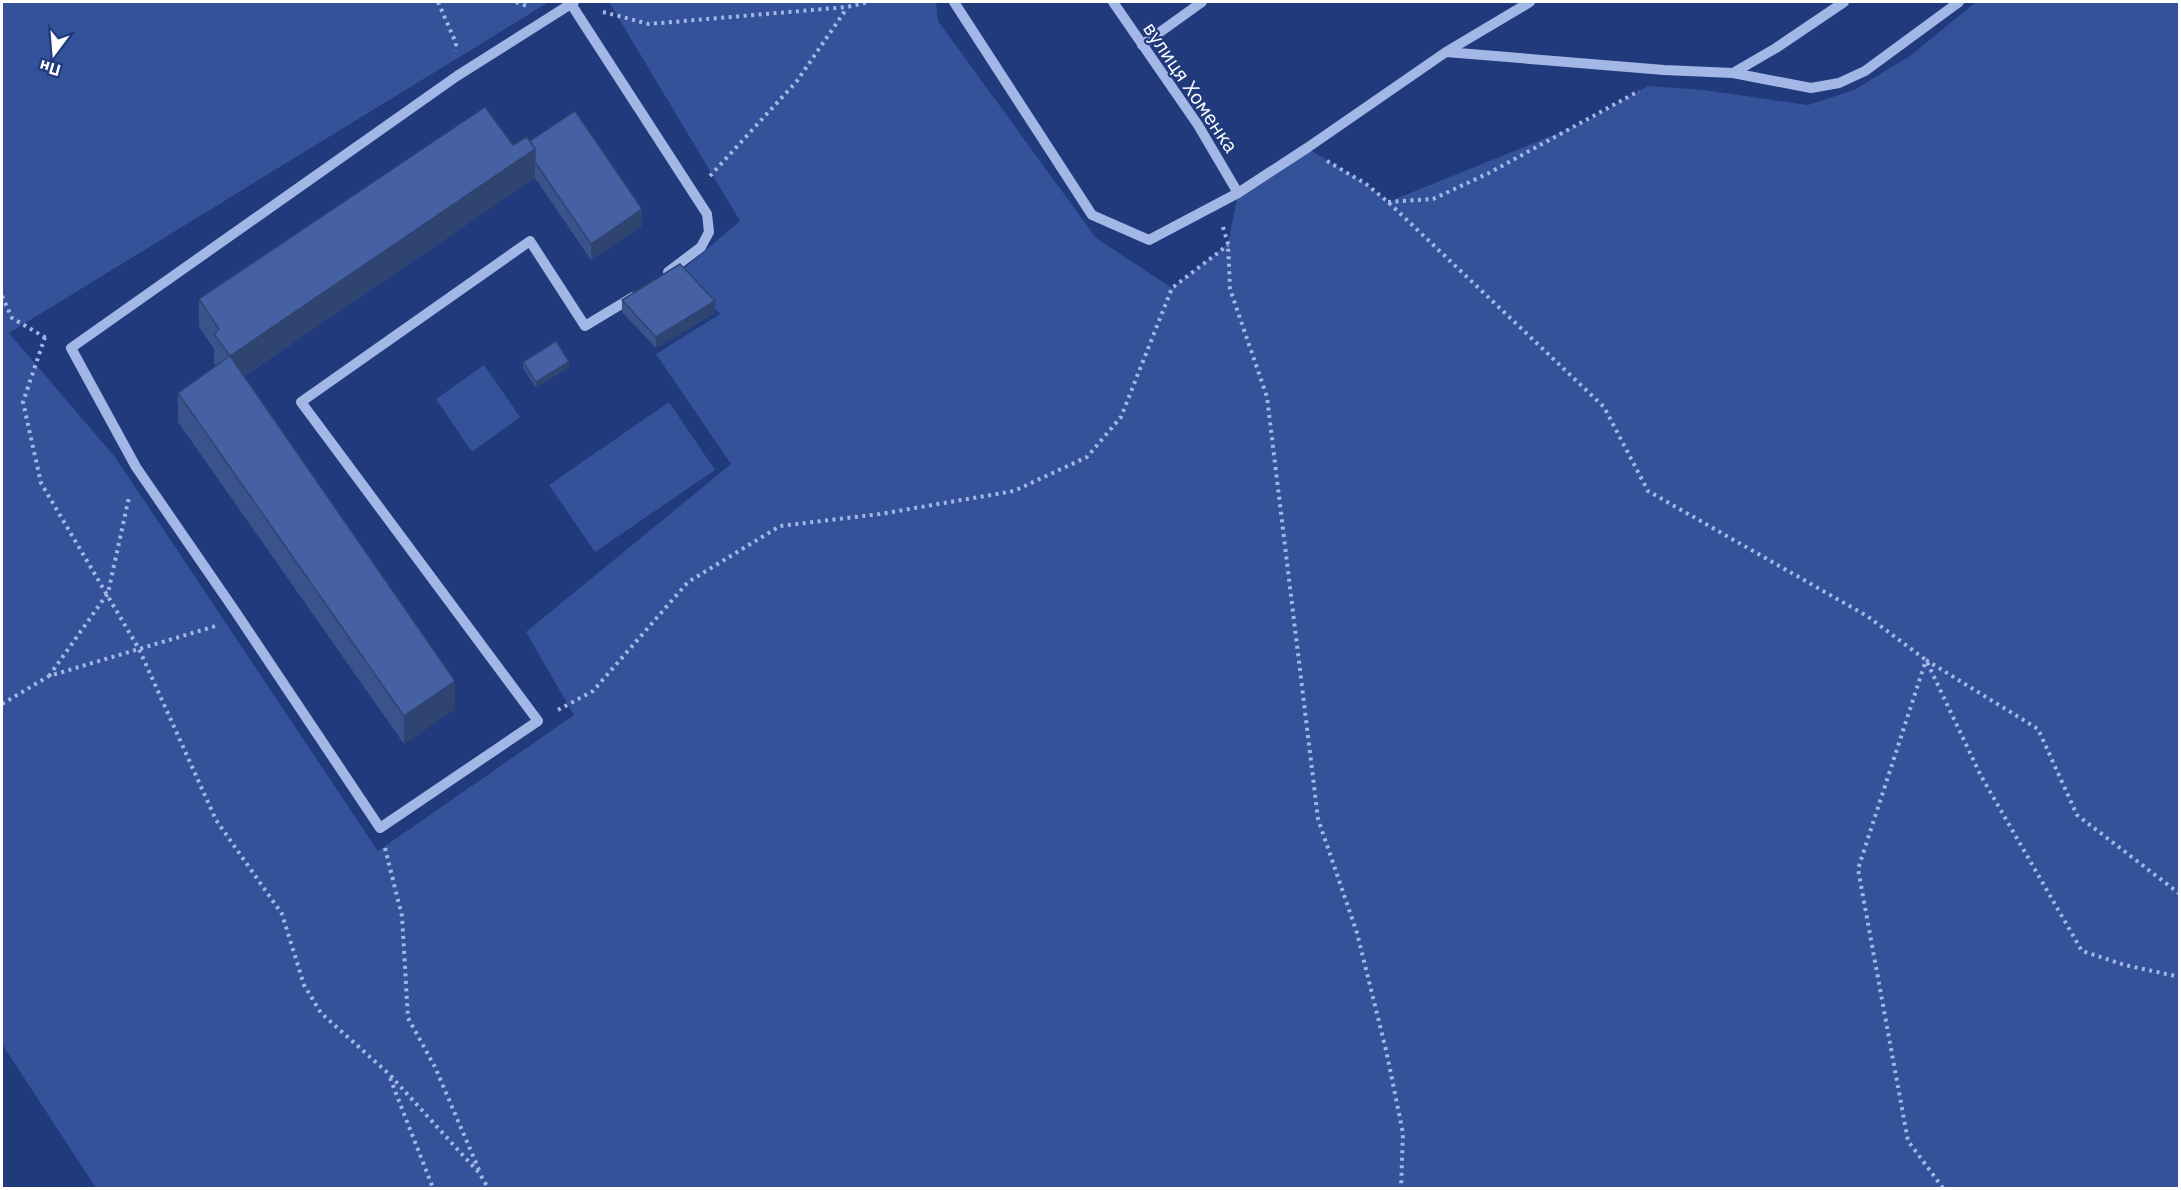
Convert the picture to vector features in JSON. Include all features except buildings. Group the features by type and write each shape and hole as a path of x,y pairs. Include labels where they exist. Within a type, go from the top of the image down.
{"street":[{"path":"954,2 1092,215 1149,240 1238,193 1446,52 1530,2"},
{"name":"вулиця Хоменка","path":"1113,2 1198,125 1238,193"},
{"path":"1142,45 1202,2"},
{"path":"1733,73 1776,48 1845,2"},
{"path":"1446,52 1733,73 1811,88 1839,82 1865,71 1959,2"},
{"path":"643,290 585,326 530,241 302,402 538,721 380,828 136,467 71,348 457,76 573,3 706,214 710,232 701,247 659,279"}],"path":[{"path":"438,2 456,44 457,76"},
{"path":"516,2 527,6 573,3 649,24 847,7 869,2"},
{"path":"693,195 797,81 847,7"},
{"path":"1388,202 1433,199 1490,172 1648,86 1658,69"},
{"path":"1307,148 1366,184 1388,202 1604,407 1648,491 1867,616 1926,660 2038,729 2077,815 2180,894"},
{"path":"1217,204 1228,244 1230,289 1267,397 1317,819 1358,933 1386,1050 1403,1133 1401,1188"},
{"path":"538,721 593,692 688,582 780,526 880,514 1014,491 1087,457 1121,417 1172,288 1228,244"},
{"path":"2,296 12,318 45,337 71,348"},
{"path":"45,337 22,402 41,483 139,649 216,820 282,914 304,985 321,1012 389,1074 480,1174"},
{"path":"49,676 108,594 136,467"},
{"path":"2,704 49,676 240,619"},
{"path":"1926,660 1981,776 2082,951 2126,965 2180,977"},
{"path":"1926,660 1858,869 1908,1141 1943,1188"},
{"path":"380,828 402,916 408,1018 435,1067 488,1188"},
{"path":"389,1074 433,1188"}],"shaded area":[{"path":"2,2 549,2 9,333 115,457 378,851 574,715 526,632 731,464 656,354 720,314 681,271 740,221 609,2 936,2 938,21 1096,238 1172,288 1228,244 1238,193 1307,148 1366,184 1388,202 1581,124 1648,86 1704,90 1808,105 1854,90 1910,56 1976,2 2179,2 2179,1188 96,1188 2,1044"},
{"path":"484,365 520,417 472,452 436,399"},
{"path":"669,402 715,470 595,552 549,485"}]}
